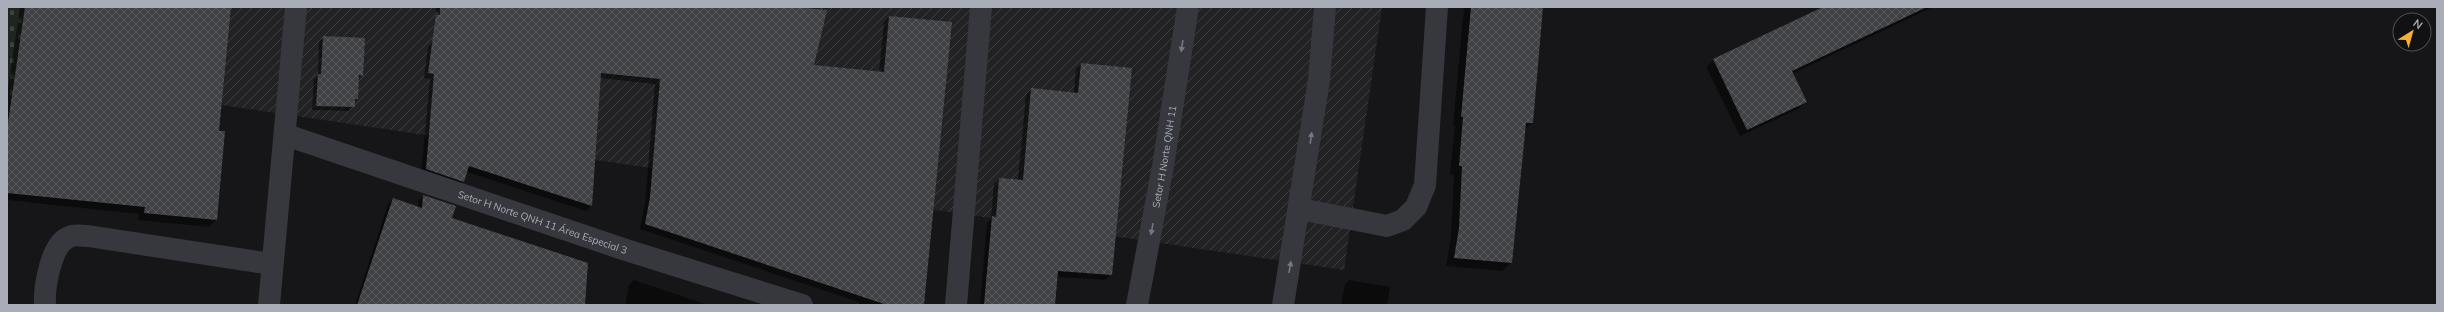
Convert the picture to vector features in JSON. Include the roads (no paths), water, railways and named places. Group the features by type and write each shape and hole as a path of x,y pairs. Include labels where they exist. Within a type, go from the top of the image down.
{"street":[{"path":"269,305 286,135 296,7"},
{"path":"956,305 981,7"},
{"name":"Setor H Norte QNH 11","path":"1137,305 1163,166 1188,7"},
{"path":"1283,305 1300,209 1319,80 1325,7"},
{"path":"1300,209 1387,226 1403,220 1416,207 1425,185 1437,7"},
{"name":"Setor H Norte QNH 11 Área Especial 3","path":"286,135 618,247 802,305"},
{"path":"45,305 45,293 56,247 69,236 88,236 272,264"}]}
